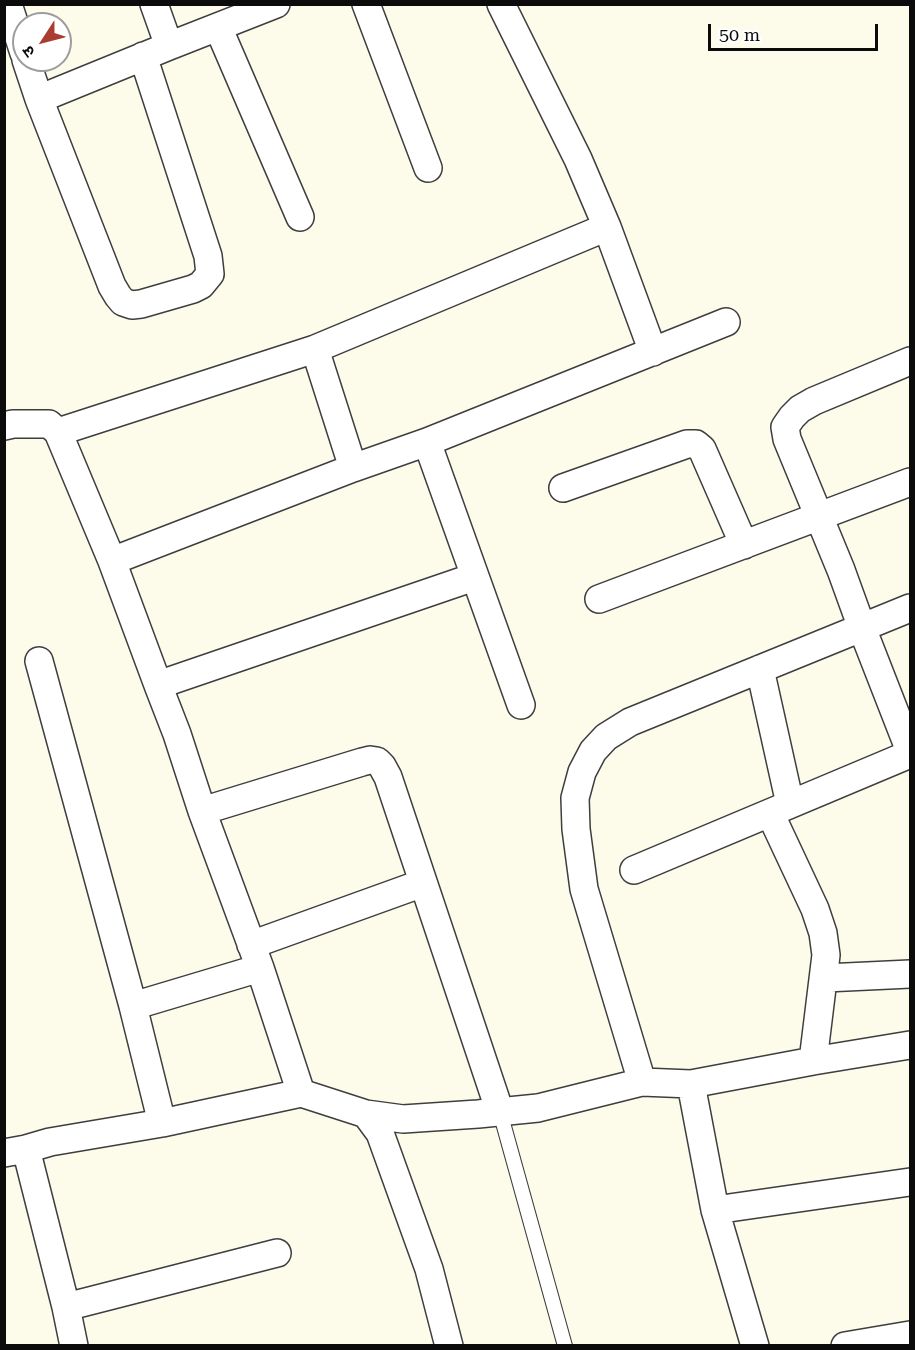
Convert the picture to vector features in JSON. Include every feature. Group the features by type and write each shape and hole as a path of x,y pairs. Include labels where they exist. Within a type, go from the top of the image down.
{"street":[{"path":"154,4 169,46"},
{"path":"39,99 276,4"},
{"path":"366,4 428,168"},
{"path":"501,4 578,159 607,227 652,352"},
{"path":"218,27 300,217"},
{"path":"30,72 112,286 123,302 132,305 141,304 193,289 201,285 210,274 208,256 143,56"},
{"path":"58,432 315,350 607,227"},
{"path":"112,561 353,468 427,442 726,322"},
{"path":"315,350 353,468"},
{"path":"634,870 910,753 841,570 787,439 785,428 800,409 814,401 910,362"},
{"path":"4,426 49,424 58,432 112,561 158,685 301,1093"},
{"path":"427,442 521,705"},
{"path":"563,488 687,444 696,444 702,449 744,545"},
{"path":"598,599 910,482"},
{"path":"158,685 474,577"},
{"path":"642,1082 584,889 576,829 575,798 582,772 593,751 606,737 630,722 910,608"},
{"path":"39,661 133,1006 162,1123"},
{"path":"760,669 780,809 823,933 826,955 825,978 813,1061"},
{"path":"202,811 362,762 377,761 388,777 500,1112"},
{"path":"133,1006 255,957 423,883"},
{"path":"825,978 910,974"},
{"path":"74,1346 66,1306 15,1151 50,1142 162,1123 301,1093 366,1114 403,1119 500,1112 538,1108 642,1082 691,1084 813,1061 910,1046"},
{"path":"691,1084 715,1210 755,1346"},
{"path":"366,1114 380,1133 429,1269 449,1346"},
{"path":"715,1210 910,1182"},
{"path":"66,1306 277,1253"},
{"path":"845,1346 910,1335"}],"lane":[{"path":"500,1112 565,1346"}]}
